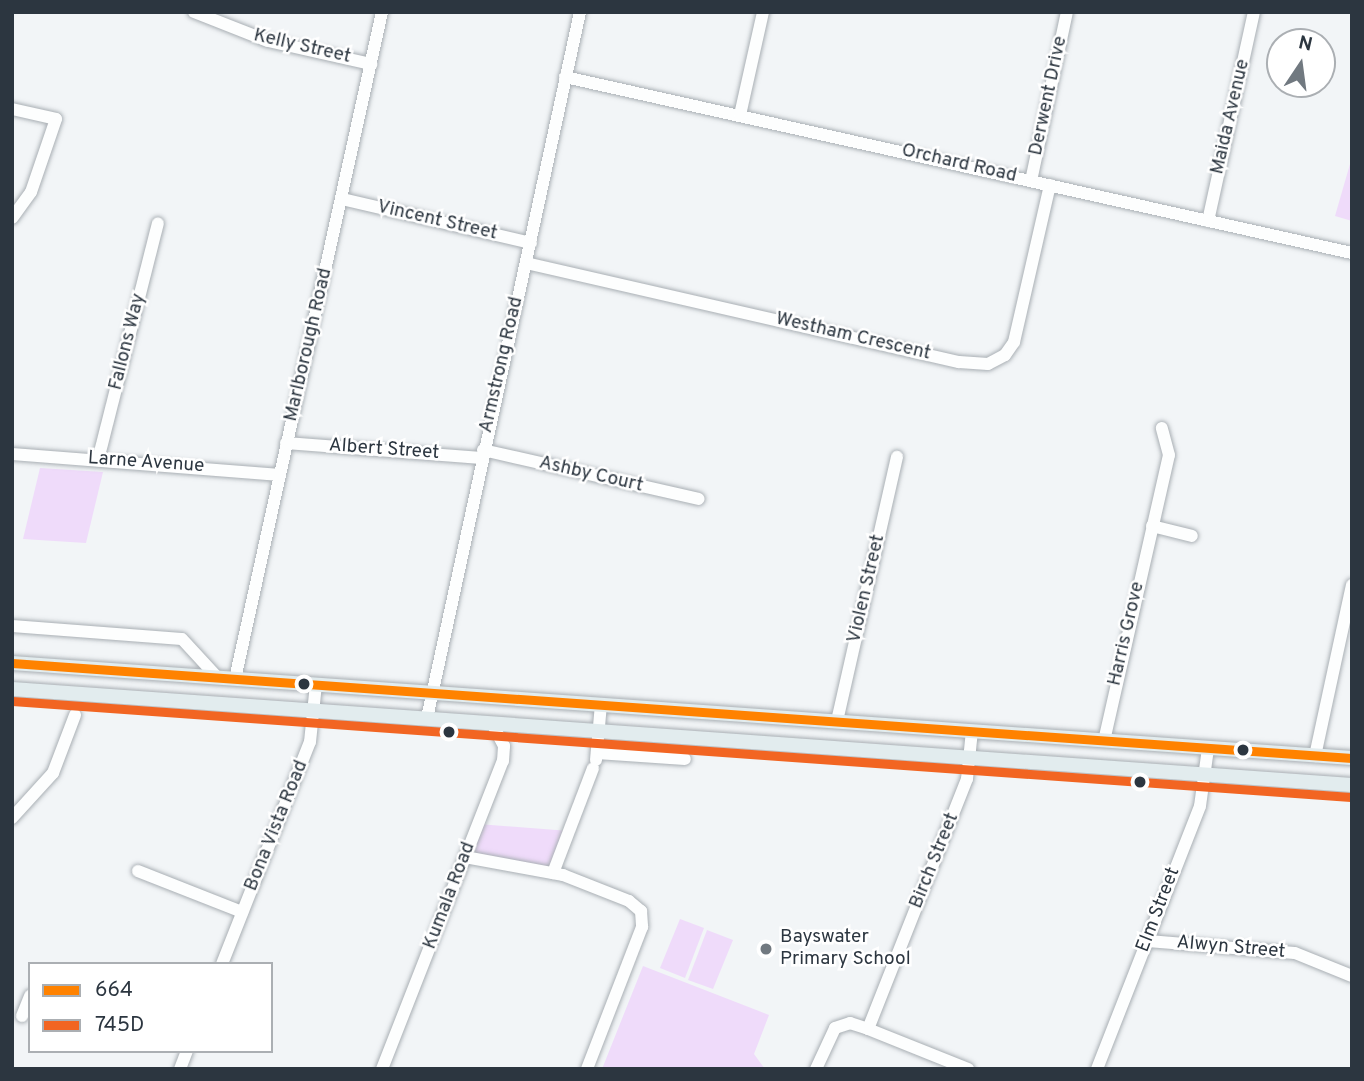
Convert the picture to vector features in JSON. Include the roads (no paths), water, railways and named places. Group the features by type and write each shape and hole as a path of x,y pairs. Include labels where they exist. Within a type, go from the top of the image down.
{"main road":[{"path":"12,663 1315,756 1348,755"},
{"path":"12,690 1352,785"}],"street":[{"name":"Kelly Street","path":"194,12 268,41 371,64"},
{"name":"Marlborough Road","path":"235,679 382,12"},
{"name":"Armstrong Road","path":"427,718 430,691 580,12"},
{"path":"740,115 763,12"},
{"name":"Derwent Drive","path":"1031,181 1067,12"},
{"name":"Maida Avenue","path":"1208,221 1254,12"},
{"name":"Orchard Road","path":"565,77 1352,253"},
{"path":"12,109 56,119 30,192 12,218"},
{"name":"Westham Crescent","path":"526,262 959,362 988,364 1005,355 1014,342 1050,185"},
{"name":"Vincent Street","path":"342,199 531,243"},
{"name":"Fallons Way","path":"98,460 158,223"},
{"name":"Harris Grove","path":"1104,741 1169,455 1162,428"},
{"name":"Albert Street","path":"286,443 482,454"},
{"name":"Larne Avenue","path":"12,454 280,475"},
{"name":"Ashby Court","path":"482,454 699,499"},
{"name":"Violen Street","path":"837,721 897,457"},
{"path":"1152,526 1192,536"},
{"path":"1315,756 1352,585"},
{"path":"12,626 181,639 218,678"},
{"name":"Bona Vista Road","path":"223,962 310,742 316,684"},
{"path":"553,873 595,762 601,704"},
{"path":"12,818 53,773 75,715"},
{"name":"Kumala Road","path":"382,1069 465,857 504,746 492,723"},
{"name":"Birch Street","path":"868,1029 967,779 972,731"},
{"name":"Elm Street","path":"1097,1069 1200,806 1208,748"},
{"path":"595,762 685,759"},
{"path":"465,857 553,873 635,904 643,915 642,927 587,1069"},
{"path":"138,871 242,912"},
{"name":"Alwyn Street","path":"1148,941 1295,953 1352,976"},
{"path":"22,1016 28,1001"},
{"path":"816,1069 835,1028 846,1023 868,1029 968,1069"},
{"path":"180,1069 183,1053"}],"place":[{"name":"Bayswater Primary School","path":"766,949"}]}
